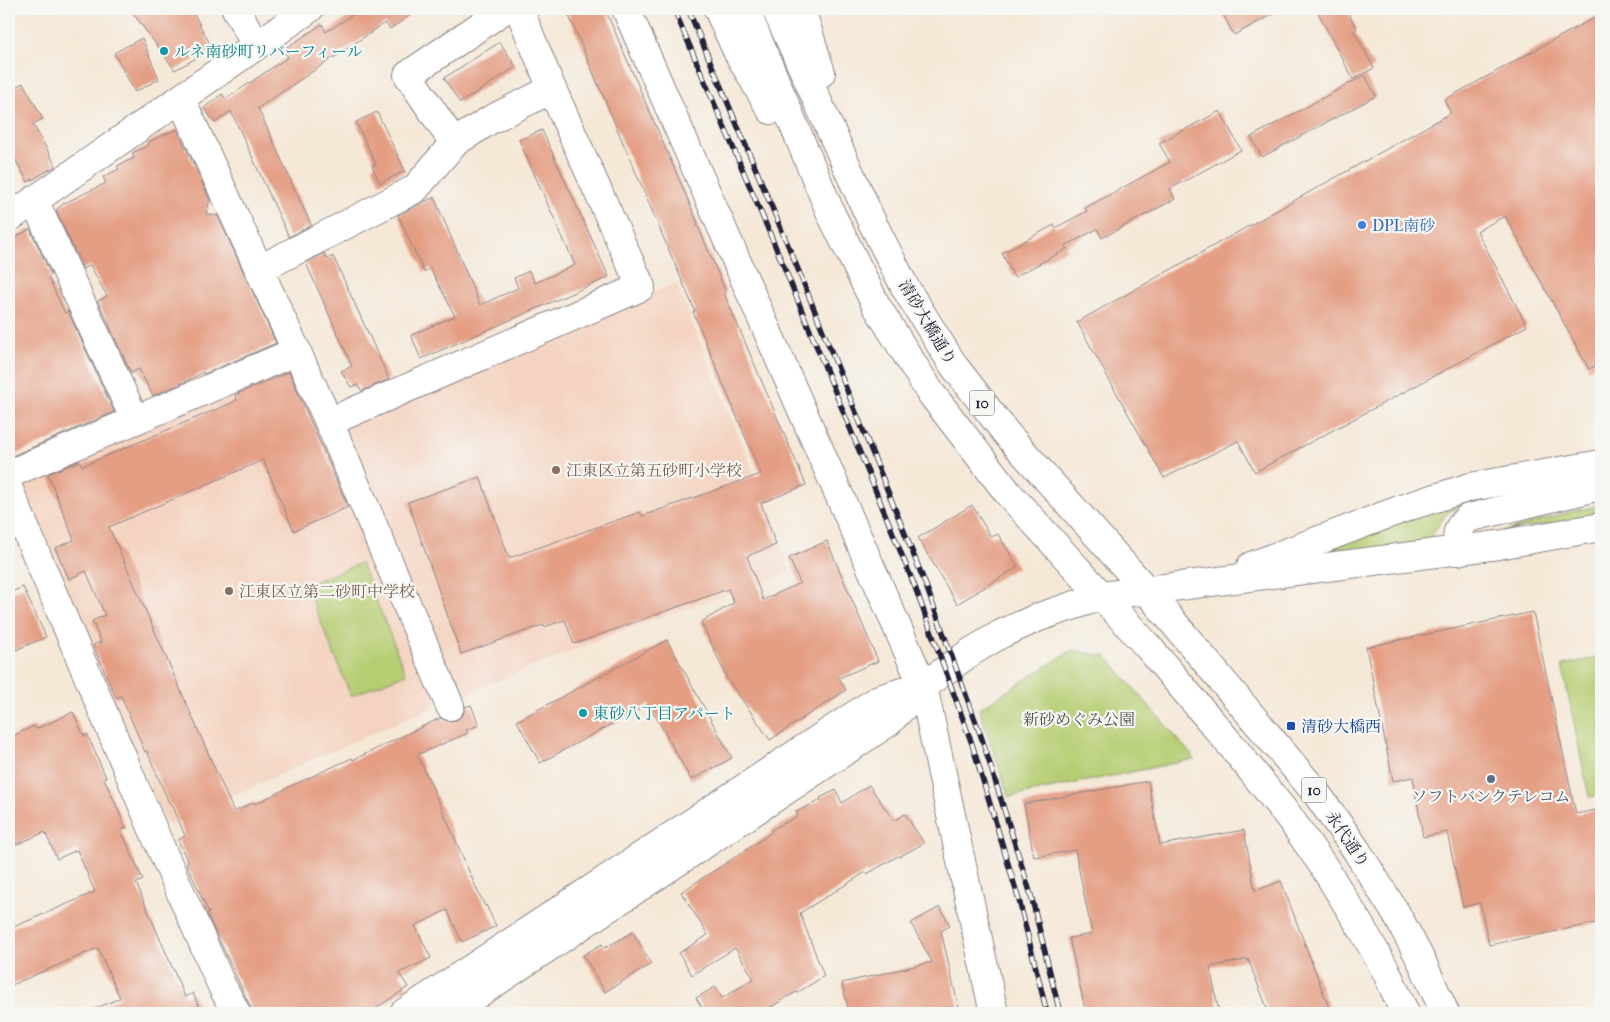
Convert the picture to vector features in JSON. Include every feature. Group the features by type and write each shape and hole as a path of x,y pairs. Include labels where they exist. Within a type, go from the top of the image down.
{"street":[{"path":"236,9 256,45"},
{"path":"9,218 309,9"},
{"path":"454,143 408,74 505,9"},
{"path":"329,422 641,287 552,89 519,9"},
{"path":"626,9 923,686 994,1013"},
{"path":"718,9 737,51 832,216"},
{"name":"10","path":"745,9 832,216 876,305 930,392 1008,492 1102,596 1236,751 1289,817 1324,867 1364,932 1386,971 1405,1013"},
{"name":"清砂大橋通り","path":"776,9 856,187 906,289 954,366 1006,433 1147,591"},
{"path":"801,9 856,187"},
{"path":"260,269 415,189 454,143 490,120 552,89"},
{"path":"181,99 329,422 450,706"},
{"path":"34,200 135,420"},
{"path":"9,474 297,351"},
{"path":"1208,583 1407,507 1470,487 1601,464"},
{"path":"1458,550 1457,533 1460,526 1468,518 1601,486"},
{"path":"9,490 157,839 221,984 236,1013"},
{"path":"449,1013 889,722 923,686 971,652 1001,634 1039,617 1102,596 1498,545 1601,527"},
{"name":"永代通り","path":"1147,591 1305,780 1355,848 1421,960 1445,1013"},
{"path":"404,1013 879,699 923,686"}],"shaded area":[{"name":"江東区立第五砂町小学校","path":"676,283 770,513 791,573 621,631 466,694 452,690 341,427"},
{"name":"江東区立第二砂町中学校","path":"296,363 437,699 434,707 302,764 173,824 165,821 20,483"}],"green space":[{"path":"1540,490 1459,506 1446,514 1427,542 1417,546 1311,555 1459,499"},
{"path":"1601,505 1601,515 1503,532 1569,512"},
{"path":"361,563 406,674 351,696 306,585"},
{"name":"新砂めぐみ公園","path":"1072,650 1106,656 1195,759 1009,797 979,709"},
{"path":"1601,657 1601,795 1589,797 1562,665"}],"building":[{"path":"130,9 191,9 213,49 175,70"},
{"path":"361,9 419,9 390,29 385,23 258,108 311,225 289,237 231,111 215,123 204,108 222,94 226,99 288,57 283,50 322,24 326,32"},
{"path":"566,9 605,9 698,223 726,292 724,293 806,485 761,503 776,545 747,556 763,600 800,583 789,558 827,541 878,661 839,678 846,690 770,740 727,678 701,622 734,603 728,589 574,644 565,620 544,627 543,625 461,654 408,502 480,477 509,558 640,512 642,516 761,474 693,312 695,311"},
{"path":"1220,9 1282,9 1234,35"},
{"path":"1316,9 1346,9 1357,29 1354,31 1374,68 1353,79"},
{"name":"DPL南砂","path":"1601,14 1601,363 1589,369 1505,216 1477,231 1527,326 1255,472 1238,441 1164,478 1077,322 1451,113 1444,100"},
{"path":"142,38 159,79 135,92 114,53"},
{"path":"500,42 516,67 460,103 444,78"},
{"path":"1365,75 1376,96 1262,157 1251,137"},
{"path":"23,83 43,119 33,124 56,166 28,182 9,148 9,91"},
{"path":"1220,111 1241,150 1170,189 1175,199 1102,238 1097,229 1065,246 1067,249 1014,277 1002,253 1054,225 1055,228 1087,211 1085,208 1170,162 1159,143"},
{"path":"377,112 405,171 380,183 372,166 376,164 356,122"},
{"path":"177,129 210,200 206,214 218,216 276,343 204,374 203,372 153,396 139,369 131,373 98,301 107,296 90,265 83,269 56,210 63,204 106,183 103,177 119,169 117,166 134,158 132,153 149,145 148,142"},
{"path":"542,130 609,277 421,359 411,335 455,316 430,268 424,272 398,215 434,197 480,305 518,288 514,278 529,271 535,283 575,265 519,140"},
{"path":"30,229 51,275 48,277 65,313 68,311 114,412 12,456 9,448 9,241"},
{"path":"324,253 327,259 333,256 389,379 362,391 357,385 351,387 341,371 352,366 306,263"},
{"path":"289,372 348,507 294,531 263,460 109,527 234,812 352,758 353,760 440,718 448,721 457,720 463,715 465,707 471,705 479,725 466,730 468,733 417,755 478,892 496,926 462,942 447,910 415,926 431,958 399,973 408,987 369,1013 252,1013 186,863 188,862 178,840 185,836 172,804 170,805 121,696 116,698 93,645 101,642 92,621 105,615 86,571 69,579 55,548 74,540 48,474 80,461 82,466 229,404 237,400 235,395"},
{"path":"972,505 991,537 998,534 1018,567 957,604 918,538"},
{"path":"23,587 46,637 9,653 9,593"},
{"name":"ソフトバンクテレコム","path":"1533,612 1576,814 1601,809 1601,922 1489,945 1480,903 1463,907 1447,832 1423,837 1413,777 1393,781 1366,647"},
{"name":"東砂八丁目アパート","path":"667,640 732,758 691,780 649,704 540,763 517,721"},
{"path":"73,712 84,736 87,734 126,828 121,830 143,880 136,883 185,997 193,993 202,1013 85,1013 120,998 98,948 9,986 9,929 95,892 77,850 57,859 45,832 9,848 9,738 34,726 36,729"},
{"path":"1148,781 1160,845 1244,830 1255,891 1281,881 1331,1013 1269,1013 1248,959 1210,967 1219,1013 1086,1013 1069,938 1092,934 1075,850 1034,857 1024,804"},
{"path":"869,785 894,821 905,814 924,843 867,874 866,872 800,913 824,976 761,1013 696,1013 703,1009 696,998 715,987 722,998 754,979 735,948 692,975 679,953 708,935 681,892 746,850 772,832 771,830 798,816 796,812 821,800 820,798 836,790 842,803"},
{"path":"940,907 950,926 941,931 960,1013 849,1013 842,983 932,962 911,923"},
{"path":"633,932 651,964 605,992 583,955 602,944 605,948"}],"railway":[{"path":"674,9 782,262 915,587 972,744 1019,900 1047,1013"},
{"path":"688,9 793,257 925,583 982,739 1031,895 1060,1013"}],"place":[{"name":"ルネ南砂町リバーフィール","path":"164,51"},
{"name":"DPL南砂","path":"1362,225"},
{"name":"江東区立第五砂町小学校","path":"556,470"},
{"name":"江東区立第二砂町中学校","path":"229,591"},
{"name":"東砂八丁目アパート","path":"583,713"},
{"name":"清砂大橋西","path":"1291,726"},
{"name":"ソフトバンクテレコム","path":"1491,779"}]}
